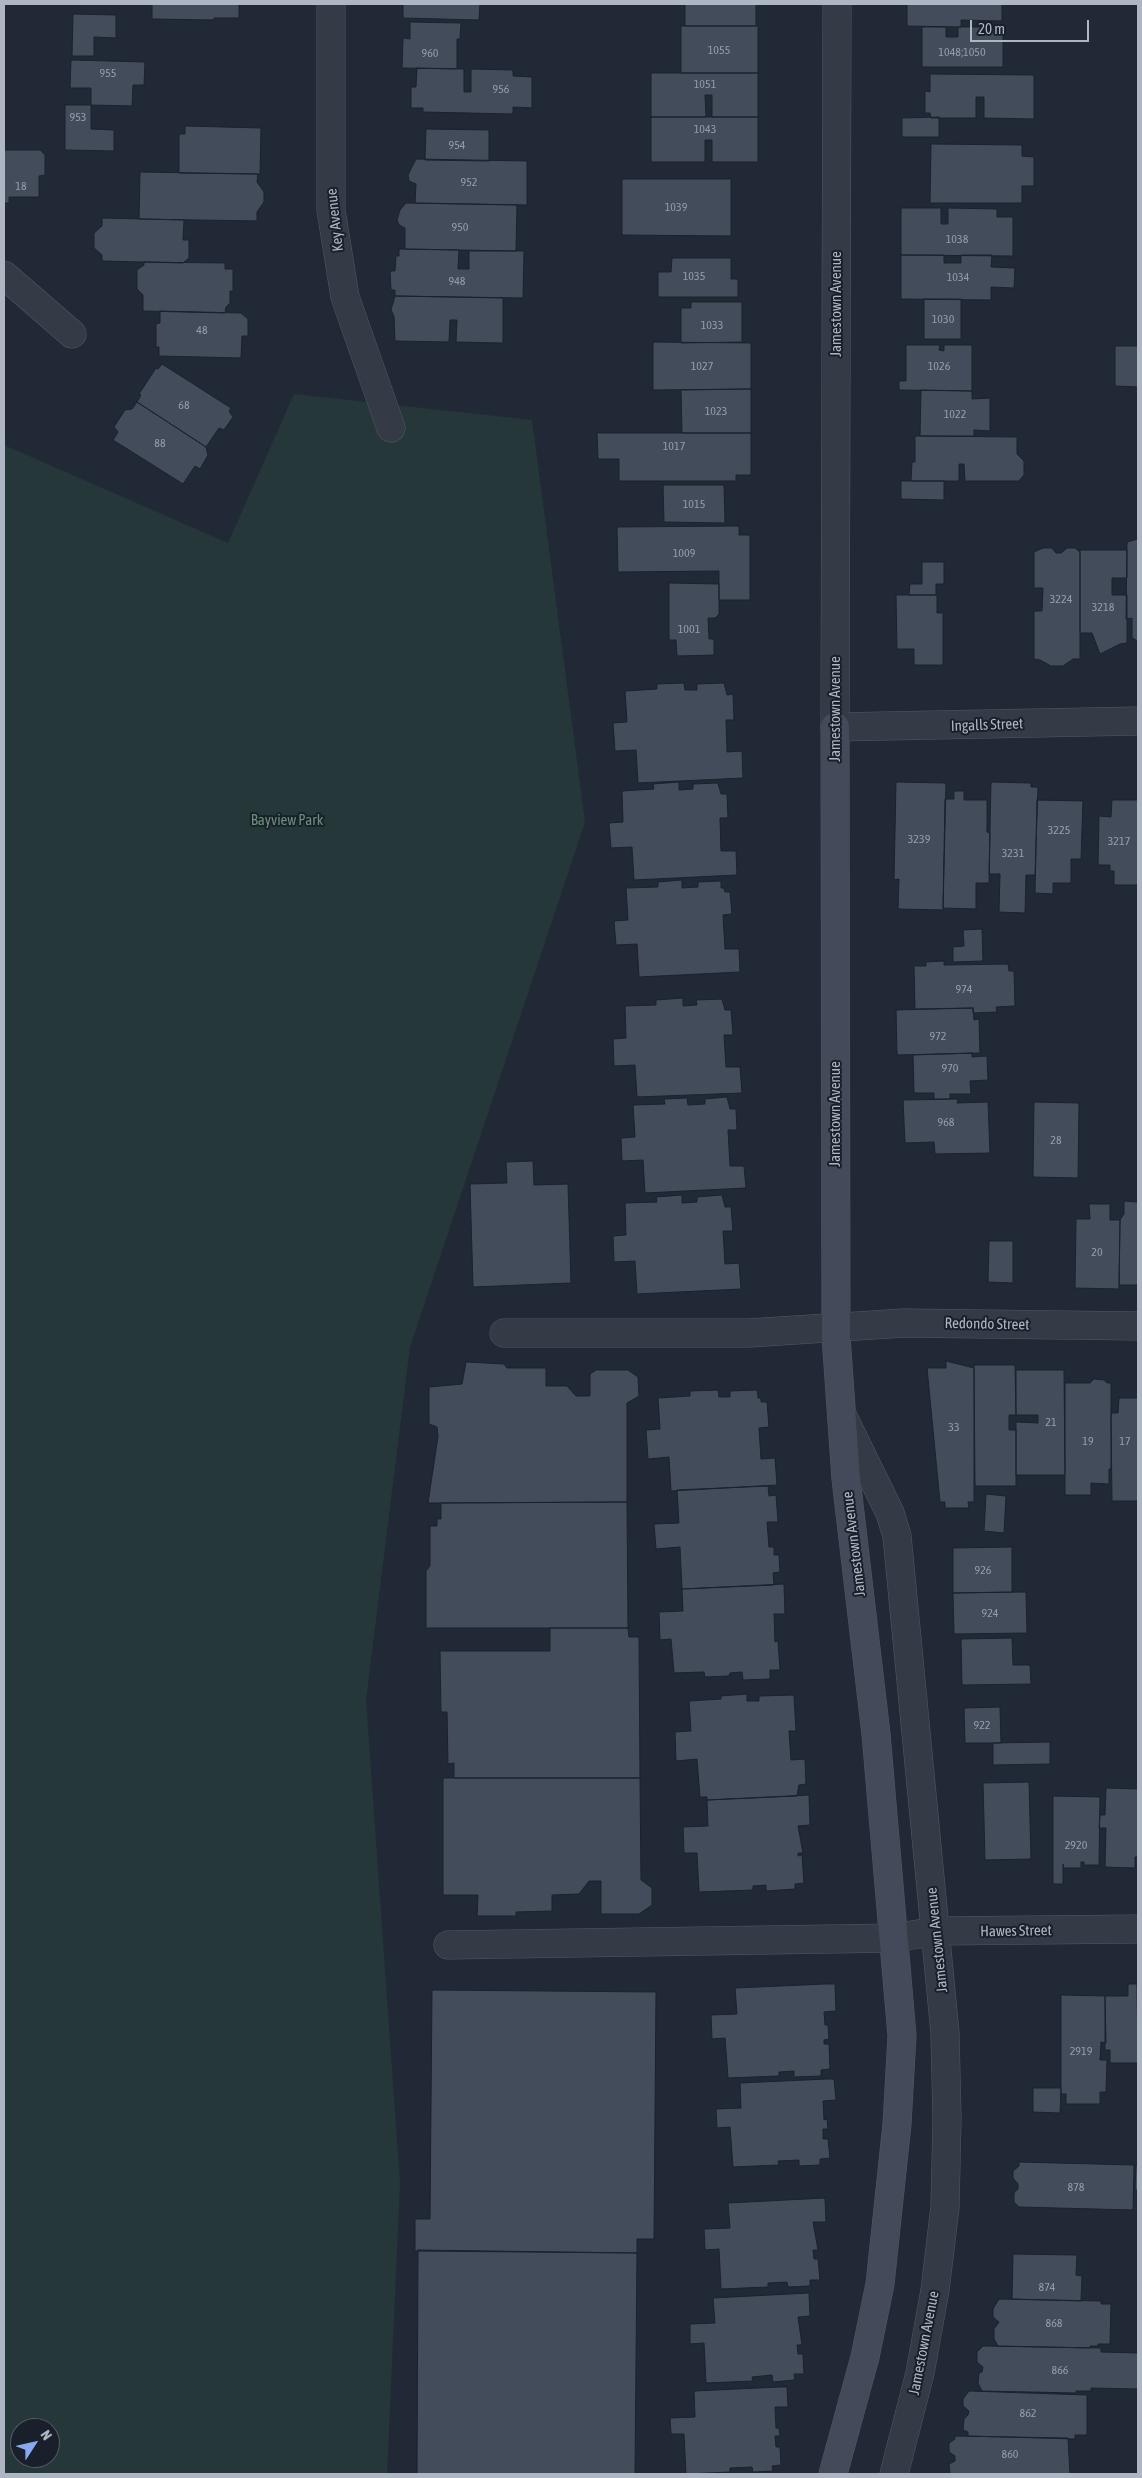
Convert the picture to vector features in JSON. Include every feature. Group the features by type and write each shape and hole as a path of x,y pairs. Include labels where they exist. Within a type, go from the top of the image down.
{"street":[{"name":"Key Avenue","path":"331,4 331,210 345,297 391,428"},
{"name":"Jamestown Avenue","path":"833,2474 865,2357 880,2284 888,2212 902,2036 876,1734 846,1479 836,1326 837,4"},
{"path":"4,275 72,334"},
{"name":"Ingalls Street","path":"835,727 1138,721"},
{"name":"Redondo Street","path":"504,1332 749,1333 904,1323 1138,1326"},
{"name":"Jamestown Avenue","path":"842,1415 890,1513 897,1536 946,2033 945,2207 935,2290 920,2373 894,2474"},
{"name":"Hawes Street","path":"448,1945 895,1938 936,1931 1138,1929"}],"green space":[{"name":"Bayview Park","path":"294,394 532,420 585,822 410,1347 366,1700 400,2183 387,2474 4,2474 4,445 228,543"}],"building":[{"path":"152,4 243,4 239,5 239,18 214,18 214,20 152,19"},
{"path":"403,4 480,4 479,20 403,18"},
{"path":"685,4 756,4 756,26 685,26"},
{"path":"907,4 1002,4 1002,21 961,20 961,27 907,26"},
{"path":"73,14 116,15 116,38 94,37 94,56 72,56"},
{"path":"410,22 461,23 460,39 457,39 457,69 402,68 403,38 410,39"},
{"path":"681,26 758,26 758,73 681,73"},
{"path":"922,27 946,27 946,37 958,37 958,27 1003,27 1003,67 922,67"},
{"path":"71,60 145,62 144,85 133,85 132,106 91,105 91,88 70,88"},
{"path":"417,68 464,69 464,92 471,92 471,69 513,70 513,76 532,77 532,108 513,107 513,114 423,112 423,108 411,108 411,87 416,87"},
{"path":"651,73 758,73 758,117 712,117 712,95 705,95 706,117 651,117"},
{"path":"930,74 1034,75 1034,119 984,118 984,97 976,97 976,118 931,118 930,113 925,113 925,91 930,92"},
{"path":"65,105 91,105 91,129 114,130 114,151 65,150"},
{"path":"651,117 758,117 758,162 712,162 712,140 705,140 705,162 651,162"},
{"path":"939,117 939,137 902,137 902,118"},
{"path":"185,126 261,128 260,174 179,173 179,134 185,134"},
{"path":"426,129 489,130 489,161 425,160"},
{"path":"931,144 1022,145 1022,156 1034,157 1034,186 1022,186 1022,203 930,203"},
{"path":"4,150 40,150 45,155 45,175 39,176 39,197 9,197 9,203 4,203"},
{"path":"416,159 527,161 527,205 415,203 416,184 409,181 408,175"},
{"path":"140,172 258,174 257,182 264,192 264,202 257,212 257,221 139,219"},
{"path":"622,179 731,179 731,236 622,235"},
{"path":"406,203 517,205 516,251 405,249 405,228 399,225 397,220 400,210"},
{"path":"901,208 941,208 941,224 948,224 948,208 997,209 997,217 1013,217 1013,256 901,255"},
{"path":"102,218 184,220 183,240 189,240 189,258 183,263 102,261 102,255 94,248 94,233 102,226"},
{"path":"399,249 459,250 458,269 469,269 469,251 524,251 523,298 395,296 395,290 391,290 390,271 395,271 396,256 399,256"},
{"path":"901,255 944,255 944,263 961,263 961,255 992,255 991,267 1015,268 1014,288 991,287 991,300 901,299"},
{"path":"672,258 731,258 731,279 738,279 738,297 658,297 658,272 671,272"},
{"path":"144,262 225,263 225,269 233,269 233,291 230,291 230,303 226,307 225,313 143,311 143,295 137,289 137,270 144,265"},
{"path":"395,296 503,298 503,343 456,342 457,320 450,320 449,342 395,341 394,316 391,310"},
{"path":"924,299 961,299 961,339 924,339"},
{"path":"691,302 742,302 742,342 681,343 681,308 691,308"},
{"path":"160,311 241,313 248,319 248,336 242,336 241,358 159,356 159,347 156,347 156,324 160,323"},
{"path":"653,342 751,343 751,389 653,390"},
{"path":"906,345 940,345 939,350 944,351 944,345 972,345 972,391 899,390 899,381 906,381"},
{"path":"1115,346 1138,346 1138,387 1115,386"},
{"path":"162,364 231,408 229,411 233,417 224,430 219,428 206,447 137,402 141,395 139,394 156,368 158,369"},
{"path":"751,389 751,433 682,433 681,390"},
{"path":"921,390 972,391 972,399 990,398 990,431 974,430 974,436 920,436"},
{"path":"137,402 206,447 208,455 200,469 195,466 183,484 113,440 118,432 114,427 125,410 132,409"},
{"path":"597,433 751,433 751,475 736,475 736,481 619,481 619,459 598,459"},
{"path":"915,436 1017,437 1017,454 1024,461 1024,475 1019,481 965,481 964,464 959,464 959,481 911,481 912,462 915,462"},
{"path":"901,481 944,481 944,500 901,499"},
{"path":"663,485 724,485 725,523 664,522"},
{"path":"739,526 739,535 750,535 750,600 719,600 719,571 618,572 617,527"},
{"path":"1138,539 1138,641 1132,638 1132,618 1126,619 1127,542"},
{"path":"1043,548 1052,548 1056,553 1061,553 1067,548 1075,548 1080,552 1080,659 1073,659 1063,666 1051,666 1034,659 1034,611 1042,611 1043,588 1034,588 1034,552"},
{"path":"1080,550 1127,550 1127,578 1112,578 1112,595 1127,595 1127,643 1120,644 1100,654 1092,633 1080,633"},
{"path":"922,562 944,562 944,584 936,584 936,595 909,595 910,584 922,584"},
{"path":"669,583 719,584 719,614 715,618 708,618 709,639 714,639 714,655 677,656 676,640 669,640"},
{"path":"896,595 937,595 937,613 943,613 943,665 914,665 914,649 897,649"},
{"path":"684,683 685,690 697,690 697,684 724,683 727,695 733,694 734,720 726,720 727,752 742,751 743,778 638,783 636,750 615,751 613,723 627,722 625,691 657,689 657,684"},
{"path":"679,782 679,790 693,789 693,784 718,783 721,794 727,794 728,818 720,818 721,851 736,851 737,875 634,880 632,847 611,848 609,823 623,822 622,791 654,789 653,784"},
{"path":"896,782 946,783 943,910 898,909 899,879 894,880"},
{"path":"991,782 1031,783 1031,787 1038,787 1035,875 1026,875 1025,913 999,912 1000,874 989,874"},
{"path":"954,791 964,791 964,800 987,800 987,832 990,833 989,883 976,883 976,909 943,908 945,799 954,799"},
{"path":"1037,800 1083,801 1081,859 1071,859 1071,883 1053,883 1053,894 1035,893"},
{"path":"1112,800 1138,800 1138,885 1114,885 1114,871 1110,871 1110,865 1098,865 1099,816 1111,817"},
{"path":"682,880 682,888 698,887 698,882 721,881 721,888 724,888 725,892 730,892 732,914 723,915 725,949 739,949 740,972 639,977 637,944 616,945 614,921 628,920 626,888 658,887 658,882"},
{"path":"982,929 983,961 953,962 953,947 964,946 963,930"},
{"path":"944,961 944,965 1008,964 1009,971 1014,971 1015,1006 996,1007 997,1012 973,1013 973,1008 915,1009 914,966 926,966 926,962"},
{"path":"683,998 683,1006 697,1005 696,1000 722,999 725,1010 731,1010 733,1035 724,1035 726,1067 740,1067 742,1093 637,1097 635,1065 614,1066 613,1039 626,1038 625,1006 656,1005 656,1000"},
{"path":"973,1008 974,1020 979,1019 980,1053 897,1055 896,1010"},
{"path":"972,1053 972,1057 987,1056 988,1080 970,1081 971,1094 950,1094 950,1099 934,1099 934,1093 914,1093 913,1055"},
{"path":"727,1097 730,1109 736,1109 737,1130 728,1130 730,1166 744,1166 746,1188 645,1193 643,1160 622,1161 621,1138 635,1137 633,1105 665,1104 664,1099 687,1098 688,1105 705,1104 705,1099"},
{"path":"958,1099 957,1103 988,1102 990,1153 935,1154 934,1142 905,1143 903,1100"},
{"path":"1034,1102 1079,1103 1078,1178 1033,1177"},
{"path":"533,1161 534,1185 568,1184 571,1283 473,1287 470,1184 507,1183 506,1162"},
{"path":"682,1195 682,1203 697,1202 697,1197 722,1195 725,1207 731,1207 733,1231 723,1231 725,1264 739,1263 741,1289 637,1294 635,1261 614,1262 613,1236 626,1235 625,1203 657,1202 656,1197"},
{"path":"1124,1201 1138,1202 1138,1285 1119,1285 1120,1220 1124,1214"},
{"path":"1089,1204 1110,1204 1110,1220 1120,1220 1119,1289 1075,1288 1076,1219 1090,1219"},
{"path":"989,1241 1013,1241 1013,1283 988,1282"},
{"path":"946,1361 974,1368 974,1502 968,1502 969,1508 945,1508 945,1502 940,1502 927,1368 946,1368"},
{"path":"466,1362 504,1364 507,1368 546,1368 546,1386 567,1386 576,1396 590,1396 590,1374 596,1370 628,1370 638,1377 639,1396 627,1403 627,1502 428,1503 438,1436 437,1427 429,1424 429,1387 462,1384"},
{"path":"974,1365 1015,1365 1016,1415 1009,1415 1009,1430 1016,1430 1016,1486 975,1486"},
{"path":"1016,1370 1064,1370 1065,1475 1016,1475 1016,1422 1038,1423 1038,1415 1016,1415"},
{"path":"1094,1379 1111,1383 1111,1469 1109,1469 1109,1484 1091,1483 1091,1495 1065,1495 1065,1383 1090,1383"},
{"path":"718,1390 719,1397 730,1397 730,1391 757,1390 758,1398 761,1398 761,1402 767,1402 769,1427 759,1428 761,1459 775,1458 777,1485 671,1491 669,1457 648,1459 646,1430 660,1429 658,1398 690,1396 690,1391"},
{"path":"1119,1398 1138,1398 1138,1501 1112,1501 1111,1413 1118,1413"},
{"path":"768,1486 769,1496 776,1495 778,1522 767,1522 769,1547 774,1547 774,1555 779,1555 780,1572 773,1573 774,1585 682,1589 680,1547 656,1549 654,1524 679,1523 677,1490"},
{"path":"986,1494 1006,1496 1004,1533 984,1531"},
{"path":"627,1502 628,1628 426,1628 426,1571 430,1566 430,1526 437,1526 437,1519 441,1519 441,1503"},
{"path":"1012,1547 1012,1592 953,1593 953,1548"},
{"path":"784,1584 785,1614 774,1614 775,1642 778,1641 780,1670 770,1670 770,1679 743,1680 742,1672 730,1673 729,1676 705,1677 704,1672 674,1673 671,1639 660,1640 659,1612 683,1611 682,1589"},
{"path":"1026,1592 1027,1633 954,1634 953,1593"},
{"path":"550,1628 628,1628 629,1637 639,1637 640,1778 454,1778 454,1763 448,1764 447,1712 441,1712 440,1651 550,1651"},
{"path":"1012,1638 1013,1665 1030,1665 1031,1684 962,1685 961,1639"},
{"path":"747,1694 747,1701 759,1701 759,1696 794,1695 796,1731 789,1731 791,1760 805,1759 806,1784 799,1785 797,1796 707,1800 707,1797 700,1797 697,1759 676,1761 675,1732 691,1731 689,1701 721,1699 721,1696"},
{"path":"1000,1707 1001,1743 965,1743 964,1708"},
{"path":"1050,1742 1050,1764 993,1765 993,1743"},
{"path":"443,1778 640,1778 641,1880 652,1888 652,1905 639,1914 601,1914 601,1881 589,1881 579,1894 552,1895 552,1911 516,1912 516,1916 477,1916 478,1895 443,1895"},
{"path":"1029,1782 1031,1859 985,1860 983,1783"},
{"path":"1106,1788 1138,1789 1138,1857 1135,1857 1135,1868 1105,1867 1106,1828 1099,1828 1100,1815 1105,1815"},
{"path":"809,1795 810,1825 798,1826 803,1853 798,1853 798,1856 802,1855 804,1883 795,1884 795,1889 766,1891 766,1885 753,1886 753,1890 699,1892 697,1853 684,1853 683,1827 708,1826 707,1800"},
{"path":"1053,1796 1100,1797 1099,1865 1084,1865 1084,1862 1081,1862 1081,1868 1064,1868 1063,1864 1063,1884 1053,1884"},
{"path":"835,1984 836,2011 824,2012 825,2025 828,2025 829,2039 824,2040 824,2044 829,2044 830,2069 821,2070 821,2076 794,2077 794,2071 779,2072 779,2076 728,2078 725,2038 712,2039 711,2015 737,2014 735,1988"},
{"path":"1128,1984 1137,1984 1138,2063 1110,2063 1110,2050 1105,2050 1105,1996 1128,1996"},
{"path":"432,1990 656,1992 654,2239 637,2239 637,2253 415,2251 415,2219 430,2219"},
{"path":"1061,1995 1105,1996 1106,2043 1101,2042 1100,2060 1107,2060 1106,2092 1100,2092 1100,2104 1066,2104 1066,2094 1061,2094"},
{"path":"834,2079 836,2100 823,2101 824,2120 827,2119 828,2129 823,2129 823,2139 828,2139 830,2158 820,2159 820,2165 799,2166 799,2160 778,2161 779,2165 733,2167 730,2127 717,2128 716,2109 741,2108 740,2083"},
{"path":"1033,2088 1061,2088 1060,2113 1033,2112"},
{"path":"1019,2162 1134,2165 1133,2210 1019,2207 1014,2202 1014,2193 1018,2189 1018,2184 1013,2178 1013,2171 1019,2166"},
{"path":"1136,2166 1138,2166 1138,2190 1135,2190"},
{"path":"825,2198 826,2222 813,2222 818,2250 813,2250 814,2259 818,2259 820,2280 810,2280 810,2286 788,2287 787,2282 768,2283 768,2287 721,2289 719,2249 705,2250 704,2229 730,2228 728,2203"},
{"path":"418,2250 637,2253 635,2474 417,2474"},
{"path":"1013,2254 1077,2255 1076,2275 1082,2276 1081,2301 1012,2299"},
{"path":"809,2293 810,2316 798,2317 802,2345 797,2345 798,2354 803,2354 804,2374 794,2374 795,2380 773,2382 772,2375 752,2377 753,2381 706,2383 704,2343 690,2344 690,2324 715,2323 713,2298"},
{"path":"999,2299 1101,2301 1101,2304 1111,2304 1110,2344 1098,2344 1098,2346 1090,2346 1090,2348 998,2346 994,2339 994,2329 999,2322 993,2317 993,2309"},
{"path":"983,2346 1101,2348 1101,2352 1138,2353 1138,2389 1091,2388 1091,2391 1076,2391 1076,2393 982,2391 978,2383 979,2373 982,2372 983,2367 977,2362 977,2352"},
{"path":"787,2387 788,2407 775,2407 776,2428 779,2428 780,2436 775,2436 776,2447 780,2447 781,2465 772,2466 773,2471 753,2472 752,2467 730,2468 730,2472 686,2474 684,2434 671,2434 670,2418 695,2417 694,2391"},
{"path":"969,2391 1087,2395 1087,2435 1075,2435 1075,2439 968,2436 968,2432 963,2430 964,2419 969,2411 963,2406 963,2399"},
{"path":"955,2436 1068,2438 1070,2474 950,2474 949,2464 955,2461 955,2456 949,2452 949,2443 955,2439"}]}
